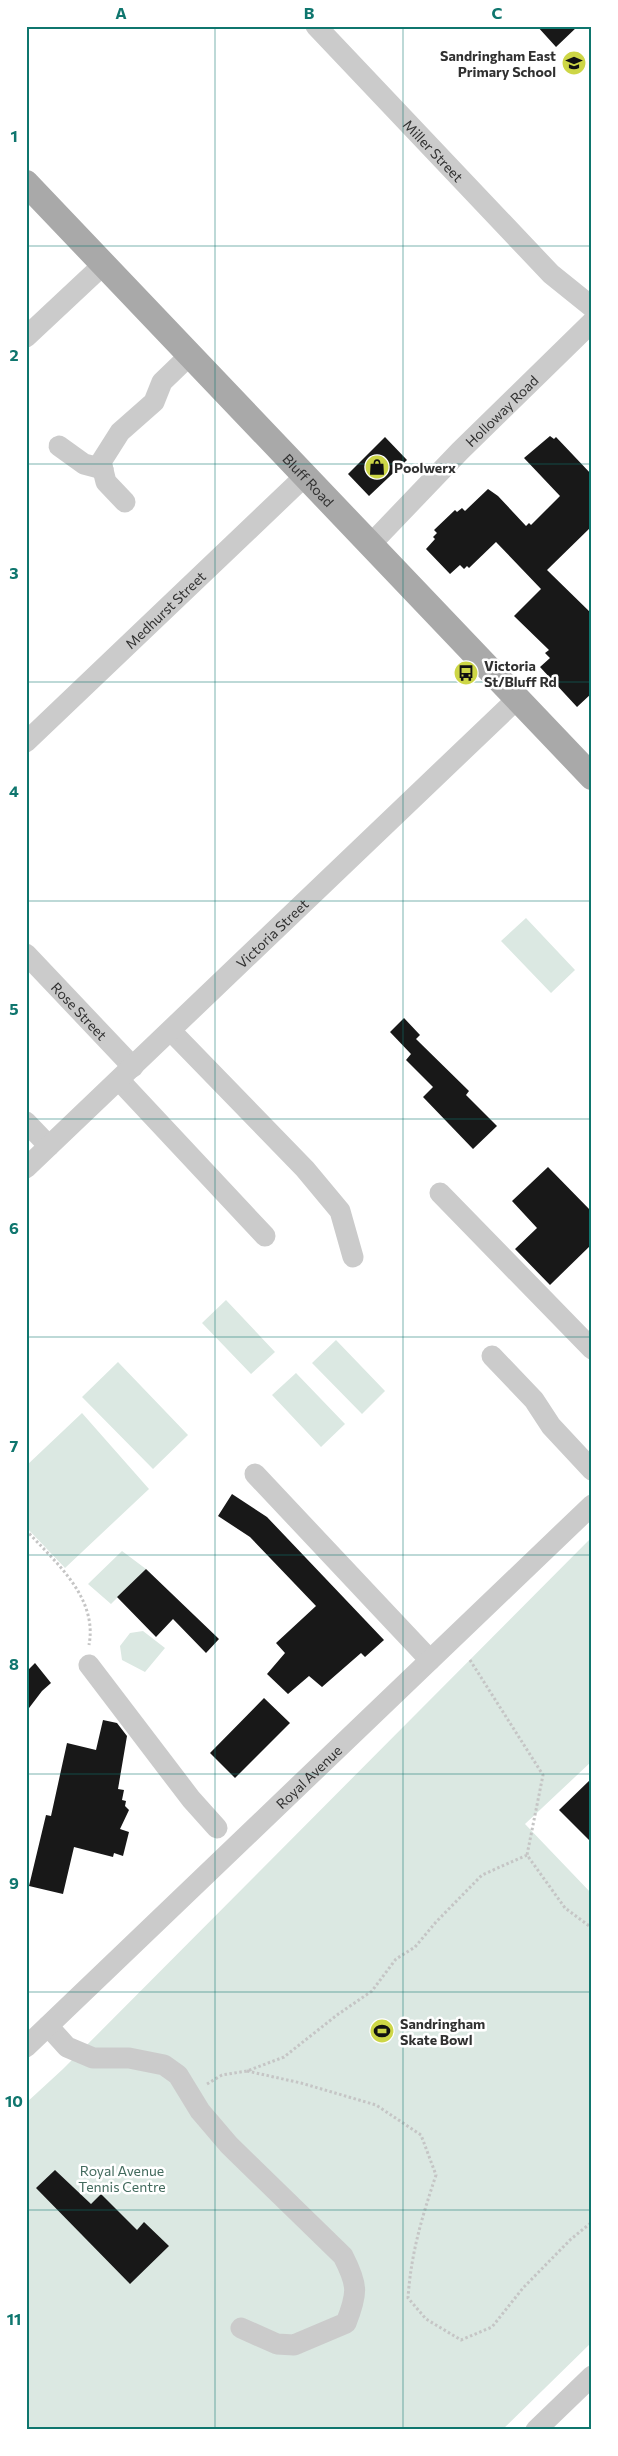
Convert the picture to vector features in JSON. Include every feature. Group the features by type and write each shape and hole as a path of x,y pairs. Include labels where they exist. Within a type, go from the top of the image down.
{"main road":[{"name":"Bluff Road","path":"28,187 104,264 518,699 588,766"}],"street":[{"name":"Miller Street","path":"316,26 591,318"},
{"path":"26,337 104,264"},
{"name":"Holloway Road","path":"370,545 591,318"},
{"path":"125,502 106,482 101,462 120,432 154,402 162,382 190,355"},
{"path":"60,446 84,464 103,469"},
{"name":"Medhurst Street","path":"26,742 305,476"},
{"name":"Victoria Street","path":"26,1168 518,699"},
{"name":"Rose Street","path":"26,954 265,1236"},
{"path":"171,1031 305,1169 340,1211 353,1258"},
{"path":"26,1122 49,1146"},
{"path":"440,1193 592,1349"},
{"path":"492,1356 534,1400 551,1426 592,1470"},
{"path":"255,1474 430,1660"},
{"name":"Royal Avenue","path":"26,2047 592,1505"},
{"path":"89,1665 179,1785 217,1828"},
{"path":"48,2026 67,2047 93,2058 129,2058 164,2065 178,2075 200,2111 229,2145 343,2256 354,2277 355,2300 346,2323 294,2345 277,2344 241,2328"},
{"path":"536,2430 592,2376"}],"path":[{"path":"26,1530 69,1578 86,1604 91,1635 86,1660 89,1665"},
{"path":"470,1660 543,1775 527,1856 564,1908 592,1928"},
{"path":"188,2094 222,2075 247,2071 284,2058 337,2015 372,1991 396,1959 415,1947 436,1922 482,1875 527,1856"},
{"path":"247,2071 301,2082 376,2105 421,2135 436,2175 419,2225 410,2272 408,2298 426,2319 461,2340 492,2327 523,2288 571,2238 592,2222"}],"green space":[{"path":"526,918 575,970 551,993 501,941"},
{"path":"226,1300 275,1352 251,1374 202,1323"},
{"path":"336,1340 385,1391 362,1414 312,1363"},
{"path":"118,1362 188,1435 153,1469 82,1397"},
{"path":"296,1373 345,1424 321,1447 272,1395"},
{"path":"82,1413 149,1489 65,1568 26,1527 26,1466"},
{"name":"Royal Avenue Tennis Centre","path":"592,1537 592,1761 525,1824 592,1894 592,2342 502,2430 26,2430 26,2103 63,2069"},
{"path":"122,1551 146,1569 111,1604 88,1584"},
{"path":"143,1631 165,1648 145,1672 122,1660 120,1646 130,1633"}],"building":[{"path":"537,26 578,26 556,47"},
{"path":"550,436 554,439 556,437 592,475 592,526 547,570 592,614 592,693 577,707 540,667 550,658 545,653 549,650 514,616 541,589 496,542 469,568 467,566 464,569 460,565 450,574 426,549 435,539 433,537 437,533 434,530 455,510 457,512 462,508 465,511 488,489 498,496 526,526 529,523 531,525 560,496 524,458"},
{"name":"Poolwerx","path":"385,437 407,460 369,496 348,474"},
{"path":"404,1018 420,1035 416,1039 469,1091 466,1095 497,1126 473,1149 423,1097 433,1087 406,1060 411,1054 390,1032"},
{"path":"548,1167 592,1212 592,1244 550,1285 515,1249 537,1228 512,1201"},
{"path":"232,1494 267,1517 384,1640 365,1657 361,1653 322,1687 309,1676 288,1694 267,1674 285,1653 276,1643 316,1606 250,1537 218,1516"},
{"path":"146,1569 219,1639 206,1653 173,1619 156,1637 117,1597"},
{"path":"35,1663 51,1683 42,1691 26,1712 26,1672"},
{"path":"264,1698 290,1723 235,1778 210,1753"},
{"path":"103,1720 117,1723 127,1736 118,1789 124,1790 122,1800 126,1801 125,1806 129,1810 120,1829 129,1832 123,1856 114,1853 113,1857 74,1847 63,1894 29,1886 46,1815 51,1816 67,1743 96,1750"},
{"path":"592,1778 592,1843 559,1810"},
{"path":"55,2170 91,2204 101,2194 137,2230 144,2222 169,2246 130,2284 36,2188"}],"place":[{"name":"Sandringham East Primary School","path":"574,63"},
{"name":"Poolwerx","path":"377,467"},
{"name":"Victoria St/Bluff Rd","path":"466,673"},
{"name":"Sandringham Skate Bowl","path":"382,2031"}]}
